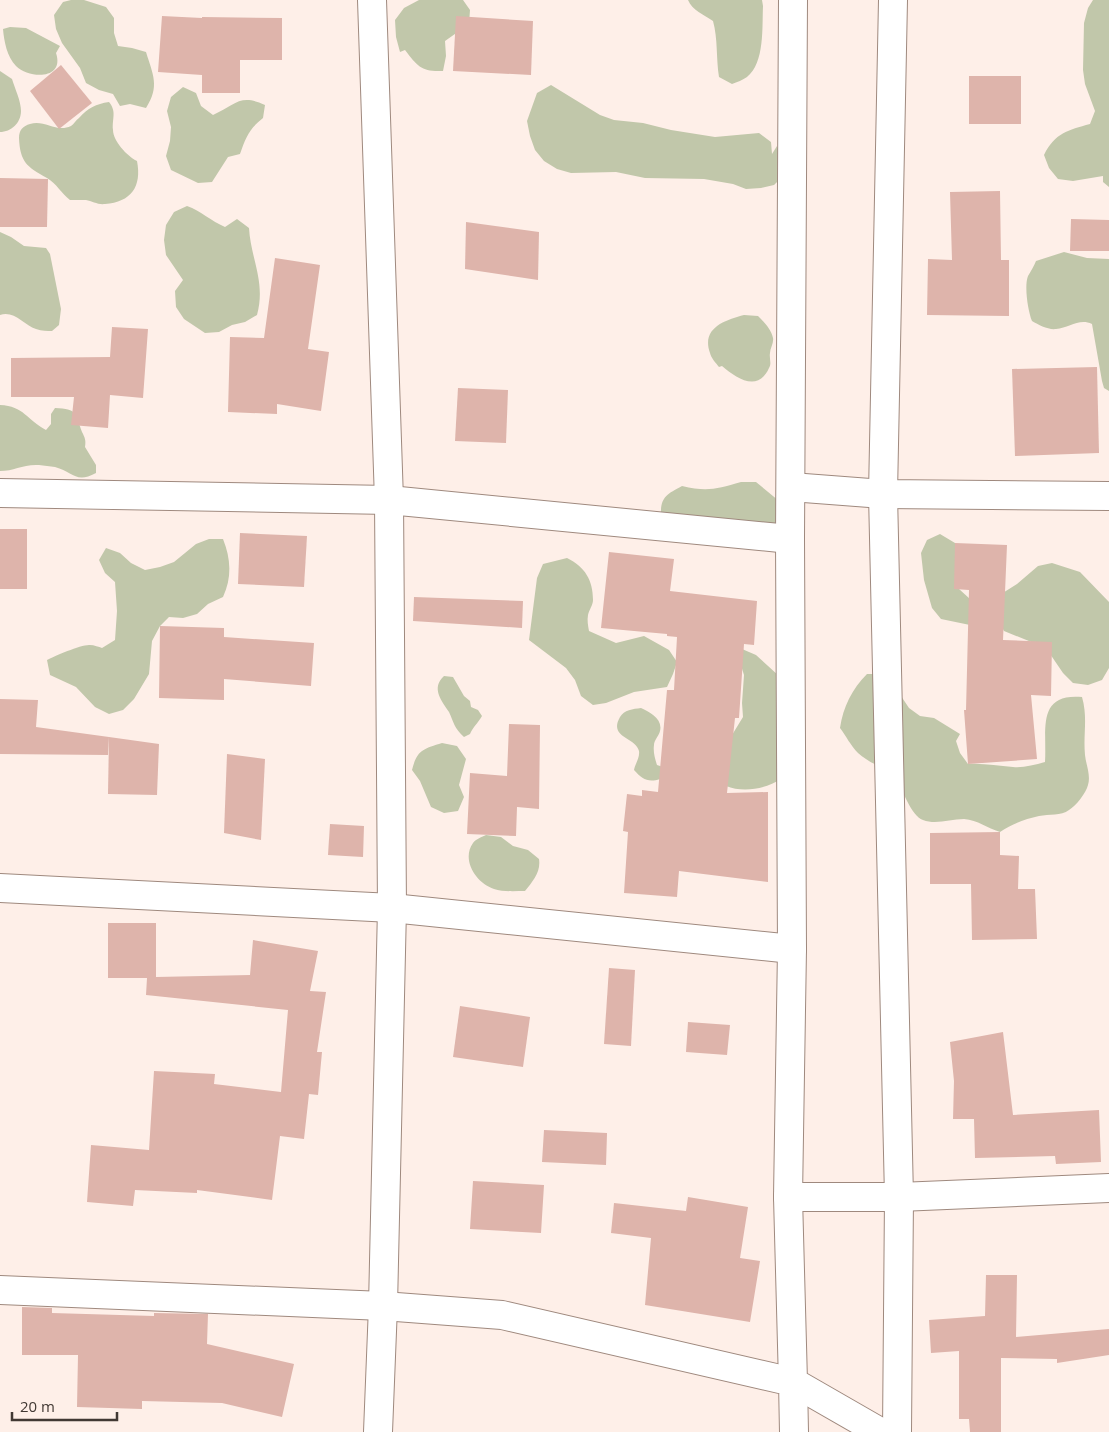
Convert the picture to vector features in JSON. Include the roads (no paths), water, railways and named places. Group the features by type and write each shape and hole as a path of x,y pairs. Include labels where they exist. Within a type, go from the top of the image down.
{"street":[{"path":"372,0 390,500 392,908 383,1306 378,1432"},
{"path":"793,0 790,539 792,949 788,1197 794,1432"},
{"path":"893,0 883,494 899,1197 897,1432"},
{"path":"791,487 883,494 1109,496"},
{"path":"0,493 390,500 790,539"},
{"path":"0,888 392,908 792,949"},
{"path":"788,1197 899,1197 1109,1188"},
{"path":"0,1290 383,1306 502,1315 793,1382 880,1432"}]}
